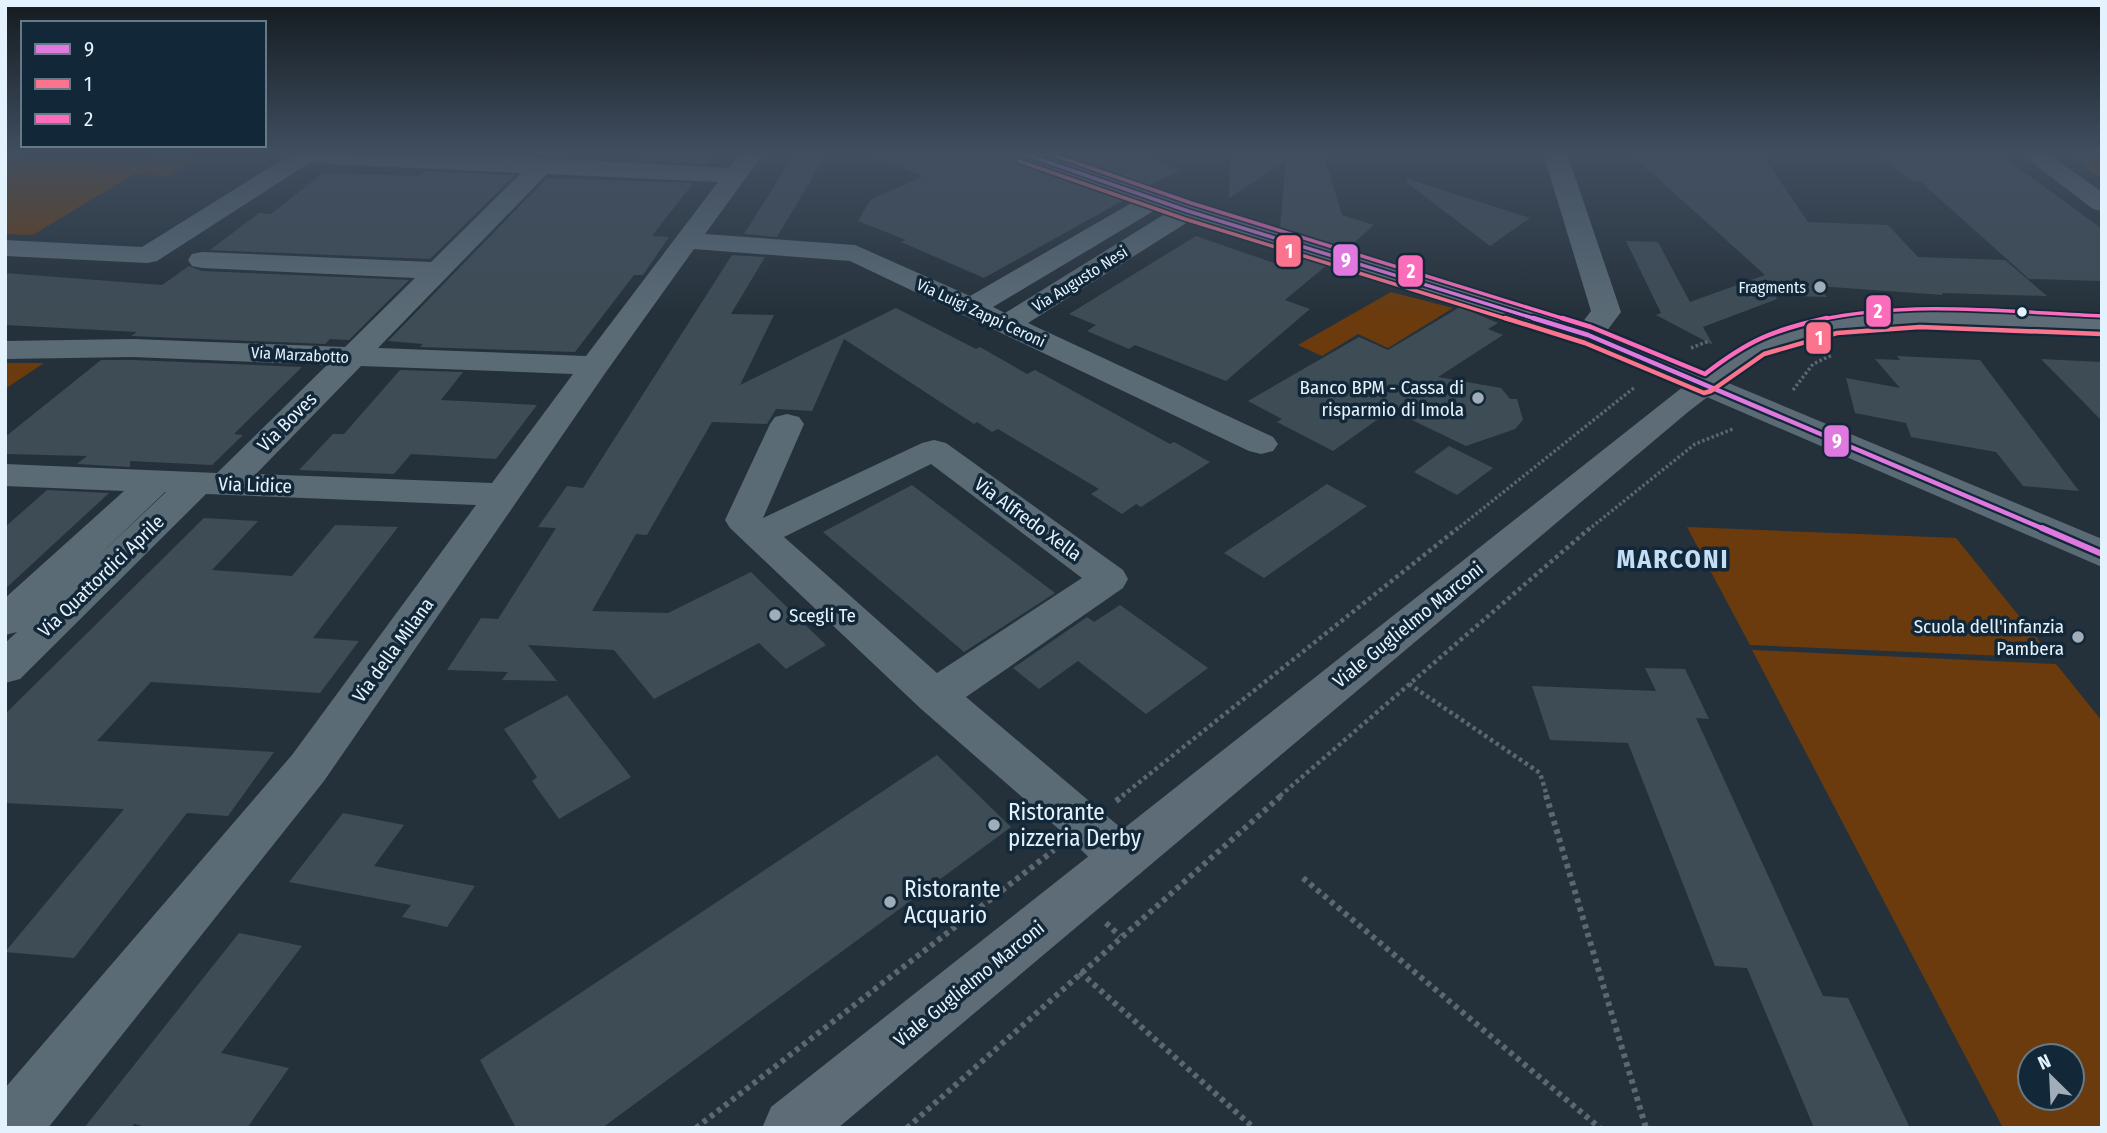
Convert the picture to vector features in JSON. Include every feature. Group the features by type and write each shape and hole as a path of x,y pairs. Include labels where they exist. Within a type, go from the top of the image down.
{"main road":[{"name":"Viale Guglielmo Marconi","path":"792,1128 1706,384 1760,346 1835,324 1920,318 2102,325"}],"street":[{"path":"5,248 147,255 225,206"},
{"name":"Via Boves","path":"211,483 352,357 503,206"},
{"name":"Via della Milana","path":"10,1128 308,768 595,366 713,206"},
{"name":"Via Augusto Nesi","path":"971,308 1144,206"},
{"path":"1172,206 1588,335 2102,554"},
{"path":"1572,206 1606,312 1588,335"},
{"name":"Via Augusto Nesi","path":"1007,324 1188,211"},
{"name":"Via Luigi Zappi Ceroni","path":"687,241 855,253 1261,444"},
{"path":"202,260 438,271"},
{"name":"Via Marzabotto","path":"5,350 133,348 595,366"},
{"path":"787,424 744,520 935,696 1086,824 1123,859"},
{"name":"Via Alfredo Xella","path":"760,534 934,450 1110,579 935,696"},
{"name":"Via Lidice","path":"5,475 504,495"},
{"name":"Via Quattordici Aprile","path":"5,621 155,482"},
{"name":"Via Quattordici Aprile","path":"5,668 211,483"}],"path":[{"path":"695,1128 1086,824 1635,387"},
{"path":"907,1128 1080,972 1632,492 1695,443 1733,429"},
{"path":"1409,684 1540,773 1646,1128"},
{"path":"1303,878 1600,1128"},
{"path":"1080,972 1254,1128"}],"shaded area":[{"path":"5,206 81,206 33,235 5,234"},
{"path":"1391,292 1453,308 1388,348 1358,334 1322,356 1298,345"},
{"path":"5,363 44,363 5,389"},
{"path":"1687,527 1956,538 2053,658 1750,645"},
{"path":"1752,650 2056,664 2102,721 2102,1128 2003,1128"}],"building":[{"path":"281,206 484,206 430,259 210,250 259,213 271,214"},
{"path":"520,206 675,206 652,236 669,237 643,275 634,275 575,352 420,347 423,344 388,341"},
{"path":"762,206 796,206 777,237 744,234"},
{"path":"867,206 1113,206 984,278 901,242 906,240 858,221"},
{"path":"1282,206 1339,206 1342,215 1374,225 1347,249 1280,228"},
{"path":"1437,206 1492,206 1530,218 1490,246"},
{"path":"1688,206 1797,206 1808,222 1888,225 1918,257 2005,260 2047,296 1942,293 1943,295 1817,286 1827,297 1789,296 1770,279 1777,299 1703,327 1713,345 1656,315 1661,313 1626,241 1658,242 1690,302 1765,275"},
{"path":"1948,206 2070,206 2102,229 2102,281 2029,279"},
{"path":"1196,236 1277,264 1278,250 1327,265 1285,300 1310,309 1226,381 1135,345 1129,349 1087,331 1096,325 1069,314"},
{"path":"732,255 765,257 731,314 774,315 740,385 896,308 976,349 980,347 1027,374 1035,370 1170,444 1174,442 1210,462 1141,507 1136,504 1122,514 1091,494 1099,489 998,429 992,432 977,422 974,424 844,339 812,411 776,409 767,424 712,422 647,535 636,534 592,611 668,613 751,572 826,645 786,669 759,643 654,699 614,650 528,645 557,681 502,680 508,672 447,670 481,618 498,619 556,528 538,527 567,486 583,488"},
{"path":"189,266 202,271 409,280 349,340 330,339 325,344 131,336 137,332 5,325 5,273 162,285"},
{"path":"1460,307 1498,323 1488,329 1503,335 1438,377 1501,388 1510,399 1517,399 1523,420 1515,429 1466,446 1391,410 1333,451 1277,422 1282,419 1248,401 1359,337 1388,350"},
{"path":"1897,356 1980,360 2079,491 2023,486 1996,452 1911,437 1906,423 1855,413 1846,378 1900,388 1875,359 1900,360"},
{"path":"2041,359 2102,362 2102,421"},
{"path":"101,360 302,367 234,434 243,435 212,465 130,461 130,467 77,464 87,456 5,454 5,437"},
{"path":"400,370 463,372 441,400 537,405 496,459 411,454 394,474 299,470 333,434 344,434"},
{"path":"1449,446 1493,468 1457,495 1414,472"},
{"path":"1327,484 1367,506 1264,578 1224,553"},
{"path":"912,485 1055,593 964,652 823,532"},
{"path":"47,490 109,493 5,589 5,527"},
{"path":"204,518 258,521 212,570 292,576 335,525 398,527 313,638 359,641 320,693 151,682 97,741 274,752 228,816 187,813 74,958 5,952 124,809 5,803 5,714"},
{"path":"1120,605 1208,668 1146,714 1078,661 1039,689 1013,668 1087,617 1094,622"},
{"path":"1645,668 1685,669 1709,719 1696,718 1823,996 1848,998 1910,1128 1814,1128 1747,968 1715,966 1628,743 1550,740 1532,686 1656,691"},
{"path":"567,695 631,777 559,819 532,781 537,777 504,729"},
{"path":"937,755 1011,827 602,1128 516,1128 480,1060"},
{"path":"343,813 404,825 374,866 475,886 447,927 402,917 411,905 289,882"},
{"path":"239,933 302,946 221,1053 289,1068 247,1128 151,1128 134,1124 131,1128 84,1128"}],"transit line":[{"name":"1","path":"1147,206 1585,343 1704,393 1711,391 1764,354 1837,333 1920,327 2102,334"},
{"name":"9","path":"1173,206 1588,335 2102,554"},
{"name":"2","path":"1200,206 1591,327 1705,374 1751,341 1798,324 1840,315 1927,309 2102,316"}],"place":[{"name":"Fragments","path":"1820,287"},
{"name":"Banco BPM - Cassa di risparmio di Imola","path":"1478,398"},
{"name":"Scegli Te","path":"775,615"},
{"name":"Scuola dell'infanzia Pambera","path":"2078,637"},
{"name":"Ristorante pizzeria Derby","path":"994,825"},
{"name":"Ristorante Acquario","path":"890,902"}],"district":[{"name":"MARCONI","path":"1673,559"}]}
